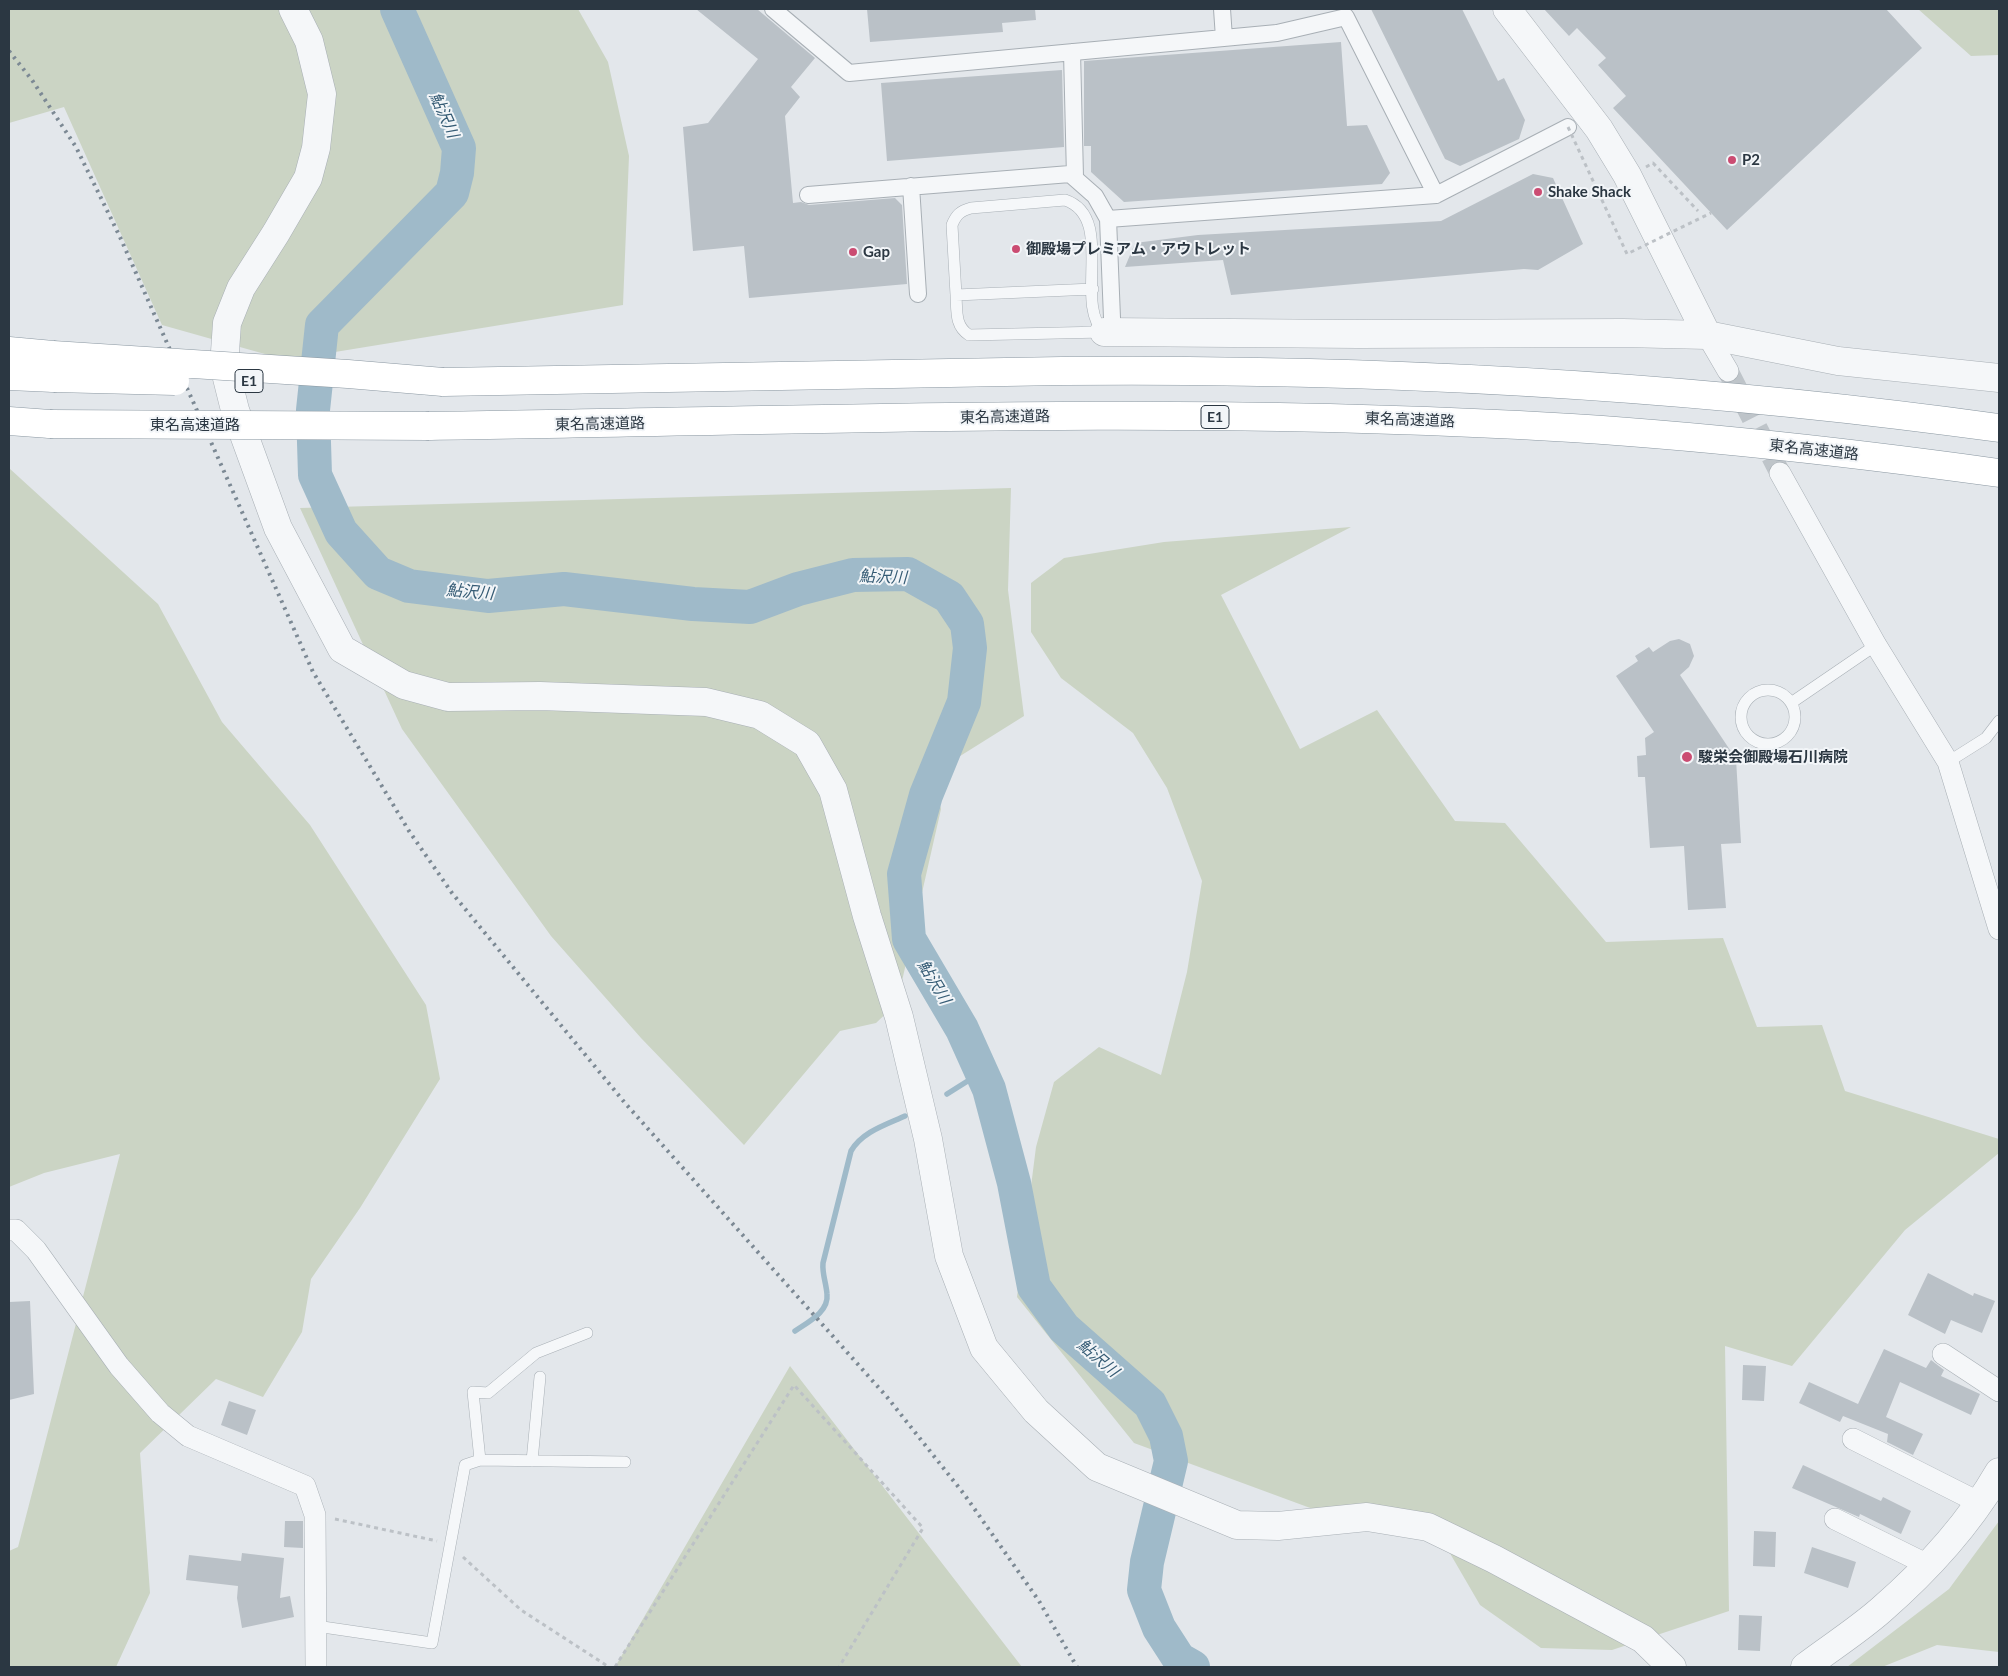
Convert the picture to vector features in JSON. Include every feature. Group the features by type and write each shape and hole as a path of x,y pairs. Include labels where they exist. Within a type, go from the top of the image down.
{"highway":[{"path":"9,351 54,367"},
{"name":"E1","path":"9,376 54,367 443,382 692,380 1063,371 1360,374 1687,392 1920,417 1999,428"},
{"name":"東名高速道路","path":"9,421 50,424 429,426 1063,416 1350,418 1521,424 1689,436 1999,472"}],"street":[{"path":"293,9 309,41 322,94 316,148 308,178 241,288 227,323 224,366 235,410 278,528 317,606 342,649 404,685 448,697 540,696 706,702 760,715 807,744 833,790 868,916 899,1017 928,1139 949,1256 984,1348 1036,1411 1097,1467 1208,1515 1237,1525 1278,1526 1367,1516 1428,1527 1503,1563 1642,1639 1672,1667"},
{"path":"773,9 849,73 1277,33 1346,17 1436,195"},
{"path":"1222,9 1224,38"},
{"path":"1508,9 1599,129 1627,175 1707,335 1728,371"},
{"path":"1072,52 1075,177"},
{"path":"1108,219 1436,195 1568,127"},
{"path":"808,195 1070,174 1095,196 1108,219 1108,325 1359,334 1623,333 1707,335 1838,361 1999,378"},
{"path":"911,186 918,294"},
{"path":"1780,473 1876,645 1948,762 1999,929"},
{"path":"9,1230 16,1230 36,1250 119,1366 160,1413 188,1436 306,1486 314,1515 316,1667"},
{"path":"1943,1354 1999,1391"},
{"path":"1853,1439 1980,1503"},
{"path":"1805,1667 1880,1611 1928,1565 1980,1503 1999,1472"},
{"path":"1835,1519 1928,1565"}],"lane":[{"path":"1065,200 1081,209 1087,218 1090,229 1095,320 1108,325 969,335 962,330 957,322 952,225 961,211 971,208 1065,200"},
{"path":"956,295 1093,289"},
{"path":"1791,703 1876,645"},
{"path":"1768,690 1777,691 1791,703 1795,720 1792,729 1780,741 1763,744 1748,735 1741,719 1741,710 1751,695 1768,690"},
{"path":"1948,762 1986,738 1999,721"},
{"path":"480,1460 473,1392 488,1392 536,1353 587,1333"},
{"path":"532,1461 540,1377"},
{"path":"316,1626 432,1642 465,1465 480,1460 625,1462"}],"path":[{"path":"1568,127 1627,254 1711,213"},
{"path":"1641,170 1653,163 1698,211"},
{"path":"1666,224 1670,233"},
{"path":"616,1667 794,1385 923,1528 839,1667"},
{"path":"314,1515 439,1542"},
{"path":"456,1550 521,1610 609,1667"}],"green space":[{"path":"9,9 578,9 608,62 629,156 623,305 286,360 162,325 64,107 9,123"},
{"path":"1918,9 1999,9 1999,55 1971,56"},
{"path":"9,468 158,604 222,722 310,825 426,1005 440,1079 360,1208 311,1279 302,1332 263,1397 216,1379 140,1453 150,1593 116,1667 9,1667 9,1551 18,1547 120,1154 44,1173 9,1187"},
{"path":"1011,488 1008,590 1024,716 933,773 941,809 897,1003 876,1023 840,1031 744,1145 641,1038 551,936 402,729 300,508"},
{"path":"1351,527 1221,595 1300,749 1377,710 1455,821 1505,823 1606,942 1723,938 1757,1027 1822,1025 1845,1091 1999,1139 1999,1153 1905,1230 1792,1366 1725,1346 1729,1611 1612,1650 1541,1648 1480,1605 1437,1531 1313,1509 1134,1443 1017,1297 1036,1147 1054,1082 1099,1047 1161,1075 1187,972 1202,881 1167,788 1133,733 1061,678 1031,632 1031,583 1064,558 1164,542"},
{"path":"790,1366 1022,1667 615,1667"},
{"path":"1999,1521 1999,1652 1937,1645 1882,1667 1847,1667 1949,1589"}],"building":[{"path":"696,9 757,9 815,58 791,87 800,97 785,116 793,203 801,202 809,205 895,198 902,205 907,284 749,298 744,246 693,251 683,127 708,123 758,59"},
{"path":"867,9 1035,9 1036,20 1002,23 1003,32 870,42"},
{"path":"1371,9 1462,9 1498,81 1504,78 1525,120 1519,139 1460,166 1445,159"},
{"name":"P2","path":"1544,9 1886,9 1922,48 1727,230 1613,108 1626,96 1598,65 1606,58 1577,28 1569,36"},
{"path":"1341,42 1347,126 1367,125 1390,173 1382,184 1124,202 1091,172 1091,146 1084,146 1084,61"},
{"path":"1062,70 1064,147 887,161 881,83"},
{"path":"1533,174 1553,178 1583,244 1538,270 1524,269 1231,295 1223,260 1125,267 1135,243 1198,235 1441,221"},
{"path":"1679,639 1690,644 1694,656 1689,667 1680,675 1736,759 1741,843 1721,844 1726,908 1688,910 1684,846 1650,848 1645,777 1638,777 1637,756 1646,755 1645,738 1654,732 1616,676 1638,661 1635,656 1649,647 1653,652 1670,641"},
{"path":"1928,1273 1973,1296 1974,1293 1995,1301 1982,1333 1951,1320 1945,1334 1908,1315"},
{"path":"30,1301 34,1394 9,1400 9,1302"},
{"path":"1884,1349 1926,1368 1931,1360 1944,1370 1941,1376 1980,1394 1971,1415 1900,1382 1886,1417 1923,1434 1913,1455 1887,1442 1888,1434 1843,1416 1840,1422 1799,1403 1809,1382 1858,1404"},
{"path":"1743,1365 1766,1366 1764,1401 1742,1400"},
{"path":"229,1401 256,1410 247,1435 221,1425"},
{"path":"1803,1465 1881,1501 1883,1497 1911,1511 1901,1534 1860,1514 1859,1517 1792,1488"},
{"path":"285,1521 303,1521 303,1548 284,1547"},
{"path":"1754,1531 1776,1532 1775,1567 1753,1566"},
{"path":"1812,1547 1856,1562 1848,1588 1804,1573"},
{"path":"242,1553 284,1558 280,1598 290,1596 294,1617 242,1628 237,1598 238,1586 186,1580 189,1555 241,1561"},
{"path":"1739,1615 1762,1616 1760,1651 1738,1650"}],"waterway":[{"name":"鮎沢川","path":"397,9 459,148 457,173 452,193 322,325 313,410 315,475 341,532 378,573 409,586 488,596 564,589 693,604 750,607 798,589 853,575 908,574 949,597 967,624 970,648 964,702 926,795 904,874 909,939 962,1029 989,1089 1014,1183 1034,1287 1064,1328 1150,1404 1166,1436 1171,1461 1147,1562 1144,1590 1159,1628 1179,1659 1193,1667"},
{"path":"947,1094 982,1072"},
{"path":"795,1331 817,1316 827,1300 823,1263 851,1151 868,1134 905,1116"}],"tunnel":[{"path":"1728,371 1780,473"}],"railway":[{"path":"9,51 32,80 76,147 120,237 313,672 409,831 452,893 625,1103 887,1397 964,1494 1039,1601 1077,1667"}],"place":[{"name":"P2","path":"1732,160"},
{"name":"Shake Shack","path":"1538,192"},
{"name":"御殿場プレミアム・アウトレット","path":"1016,249"},
{"name":"Gap","path":"853,252"},
{"name":"駿栄会御殿場石川病院","path":"1687,757"}]}
